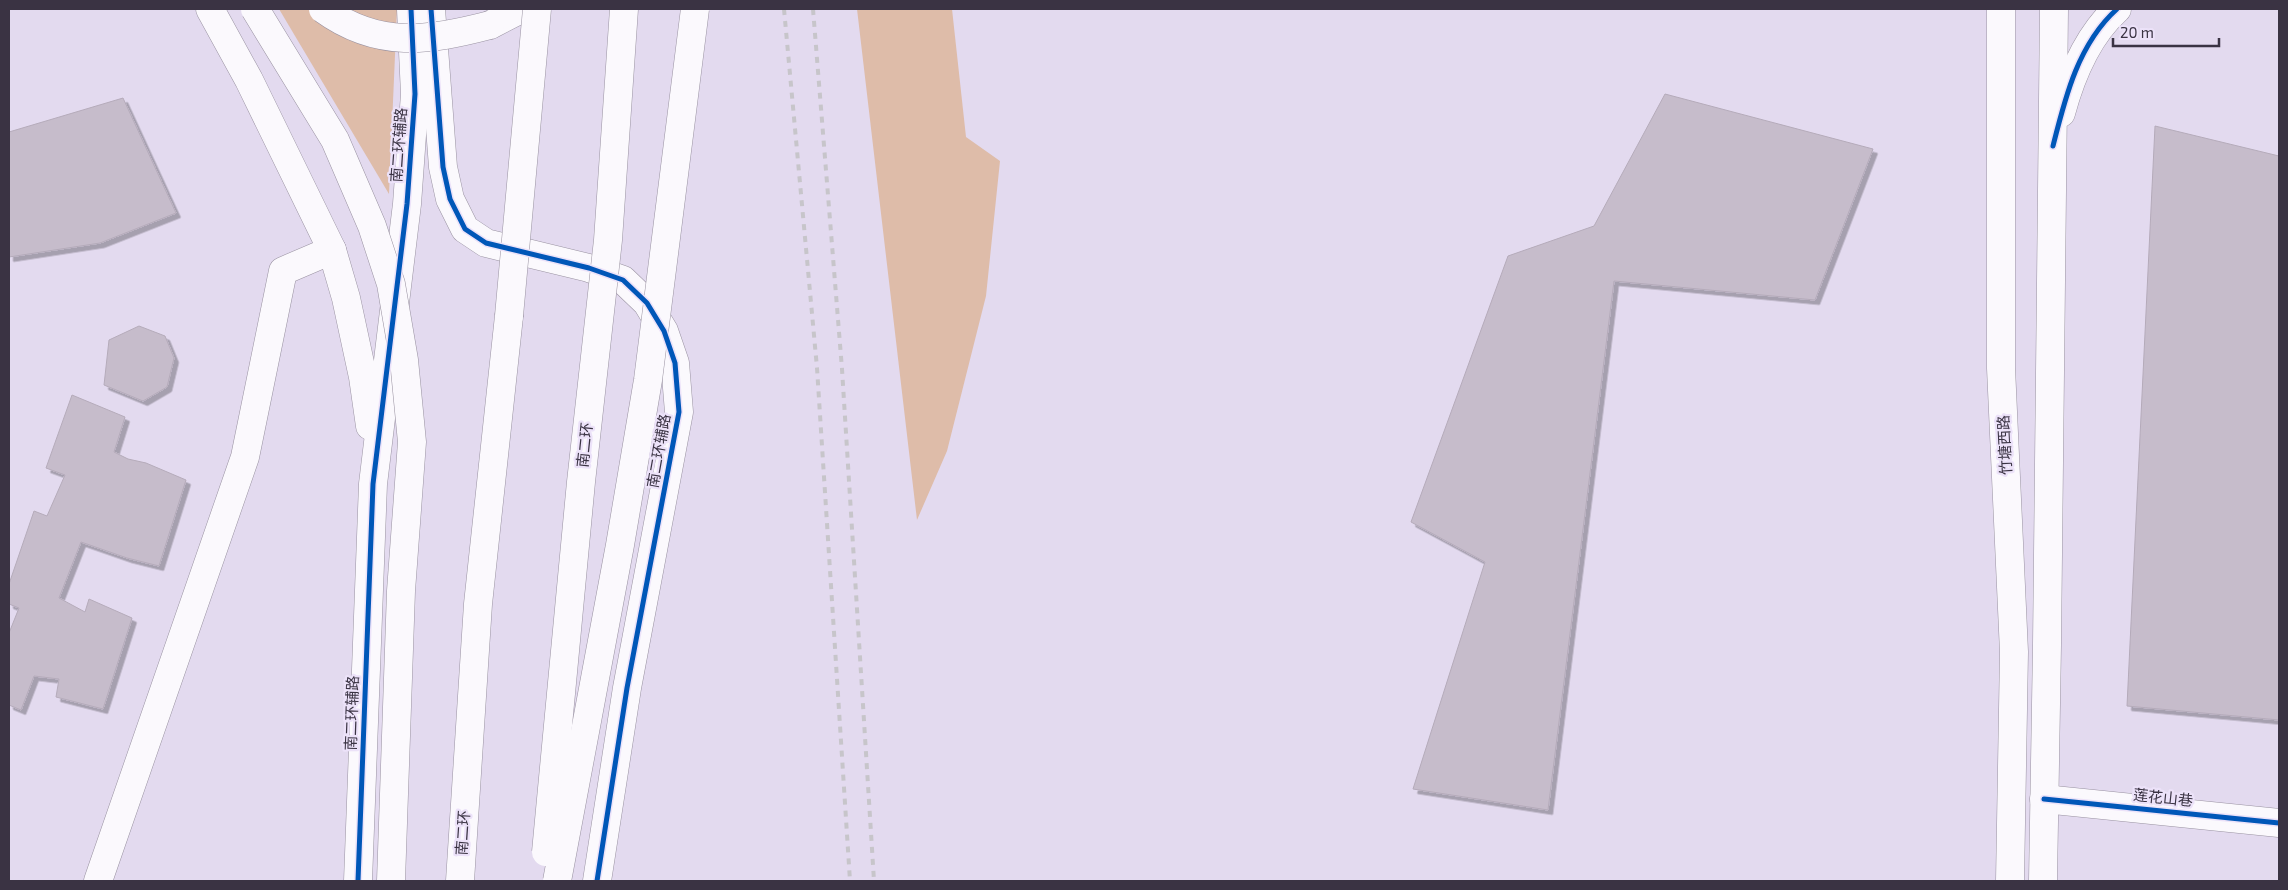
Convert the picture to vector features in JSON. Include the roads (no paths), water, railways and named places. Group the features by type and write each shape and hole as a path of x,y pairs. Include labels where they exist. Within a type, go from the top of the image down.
{"main road":[{"path":"210,9 249,80 332,250 346,298 363,376 369,422 372,484"},
{"path":"256,9 335,140 372,226 391,284 404,360 412,442 401,591 391,881"},
{"path":"323,9 335,17 365,31 388,36 422,39 453,35 490,25 521,9"},
{"name":"南二环辅路","path":"358,881 372,484 407,204 415,94 411,9"},
{"name":"南二环辅路","path":"431,9 443,167 450,199 464,229 486,243 589,268 623,280 647,303 664,331 675,363 679,412 627,688 597,881"},
{"name":"南二环","path":"460,881 478,604 509,316 537,9"},
{"name":"南二环","path":"544,881 581,482 608,240 624,9"},
{"path":"557,881 618,554 648,380 695,9"},
{"name":"竹塘西路","path":"2001,9 2001,368 2014,652 2010,881"},
{"path":"2042,881 2054,9"},
{"path":"2053,146 2066,94 2083,55 2106,19 2117,9"},
{"path":"98,881 245,457 283,271 332,250"},
{"name":"莲花山巷","path":"2044,799 2279,823"}],"railway":[{"path":"784,9 817,368 850,881"},
{"path":"813,9 842,369 874,881"}]}
